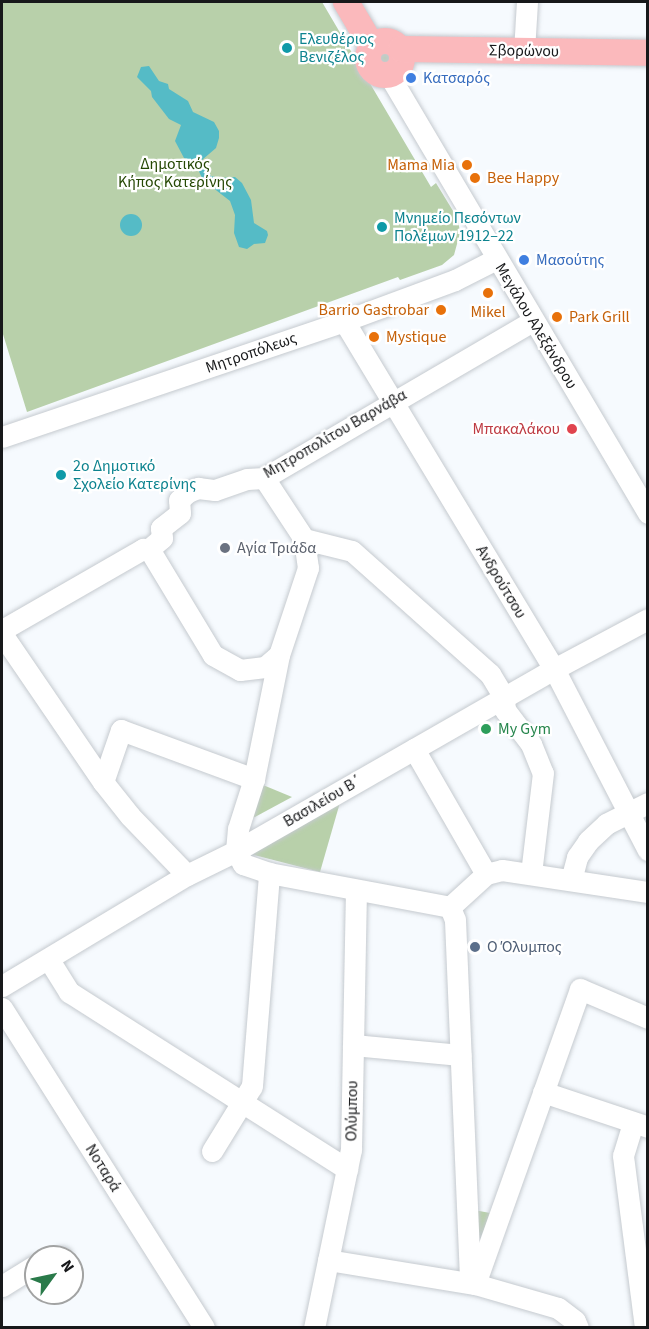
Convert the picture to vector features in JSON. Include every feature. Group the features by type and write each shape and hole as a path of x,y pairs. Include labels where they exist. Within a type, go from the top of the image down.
{"main road":[{"path":"346,2 372,46"},
{"path":"387,40 400,49 402,65 389,75 378,74 370,67 368,56 372,46 387,40"},
{"name":"Σβορώνου","path":"400,49 648,53"}],"street":[{"path":"525,51 527,2"},
{"name":"Μεγάλου Αλεξάνδρου","path":"389,75 648,513"},
{"name":"Μητροπόλεως","path":"2,437 344,321 455,280 496,259"},
{"name":"Ανδρούτσου","path":"344,321 638,808 648,850"},
{"name":"Μητροπολίτου Βαρνάβα","path":"150,549 162,538 161,528 180,513 180,500 188,492 198,488 215,490 247,479 264,478 533,321"},
{"path":"264,478 304,538 308,568 279,655 254,778 238,829 236,851 243,864 269,873 450,907"},
{"path":"304,538 352,551 490,674 504,697 505,710 531,744 543,773 531,873"},
{"path":"187,875 130,816 103,782 2,632 143,549 150,549 213,655 240,670 265,667 279,655"},
{"name":"Βασιλείου Β΄","path":"2,987 187,875 236,851 504,697 648,619"},
{"path":"103,782 121,730 254,778"},
{"path":"414,749 486,874"},
{"path":"571,880 577,857 588,841 606,824 638,808"},
{"path":"450,907 486,874 502,870 648,892"},
{"path":"212,1151 244,1103 252,1086 269,873"},
{"name":"Ολύμπου","path":"314,1328 351,1149 356,890"},
{"path":"450,907 455,920 472,1284"},
{"path":"49,960 69,992 346,1169"},
{"path":"472,1284 580,989 648,1018"},
{"name":"Νοταρά","path":"2,1008 204,1328"},
{"path":"353,1045 461,1054"},
{"path":"543,1092 640,1125 623,1156 645,1328"},
{"path":"328,1260 472,1284 558,1308 575,1321 578,1328"},
{"path":"2,1286 24,1273"}],"green space":[{"name":"Δημοτικός Κήπος Κατερίνης","path":"2,2 322,2 431,187 436,183 458,219 460,233 454,255 442,265 400,280 398,277 27,412 2,331"},
{"path":"385,48 392,51 395,58 392,65 385,68 378,65 375,58 378,51"},
{"path":"263,785 292,797 251,819"},
{"path":"341,799 320,872 250,854"},
{"path":"474,1210 490,1213 476,1253"}],"water":[{"path":"149,66 159,81 168,84 169,89 188,101 193,112 214,122 219,131 219,138 216,148 202,160 203,165 211,176 235,177 242,183 251,200 254,223 267,231 265,243 254,244 247,249 239,247 234,233 235,215 230,201 203,180 194,161 184,158 175,141 181,125 169,119 152,97 151,91 137,77 141,67"},
{"path":"131,214 141,221 142,225 135,235 131,236 121,229 120,225 127,215"}],"place":[{"name":"Ελευθέριος Βενιζέλος","path":"287,48"},
{"name":"Κατσαρός","path":"411,78"},
{"name":"Mama Mia","path":"467,165"},
{"name":"Bee Happy","path":"475,178"},
{"name":"Μνημείο Πεσόντων Πολέμων 1912–22","path":"382,227"},
{"name":"Μασούτης","path":"524,260"},
{"name":"Mikel","path":"488,293"},
{"name":"Barrio Gastrobar","path":"441,310"},
{"name":"Park Grill","path":"557,317"},
{"name":"Mystique","path":"374,337"},
{"name":"Μπακαλάκου","path":"572,429"},
{"name":"2ο Δημοτικό Σχολείο Κατερίνης","path":"61,475"},
{"name":"Αγία Τριάδα","path":"225,548"},
{"name":"My Gym","path":"486,729"},
{"name":"Ο Όλυμπος","path":"475,947"}]}
